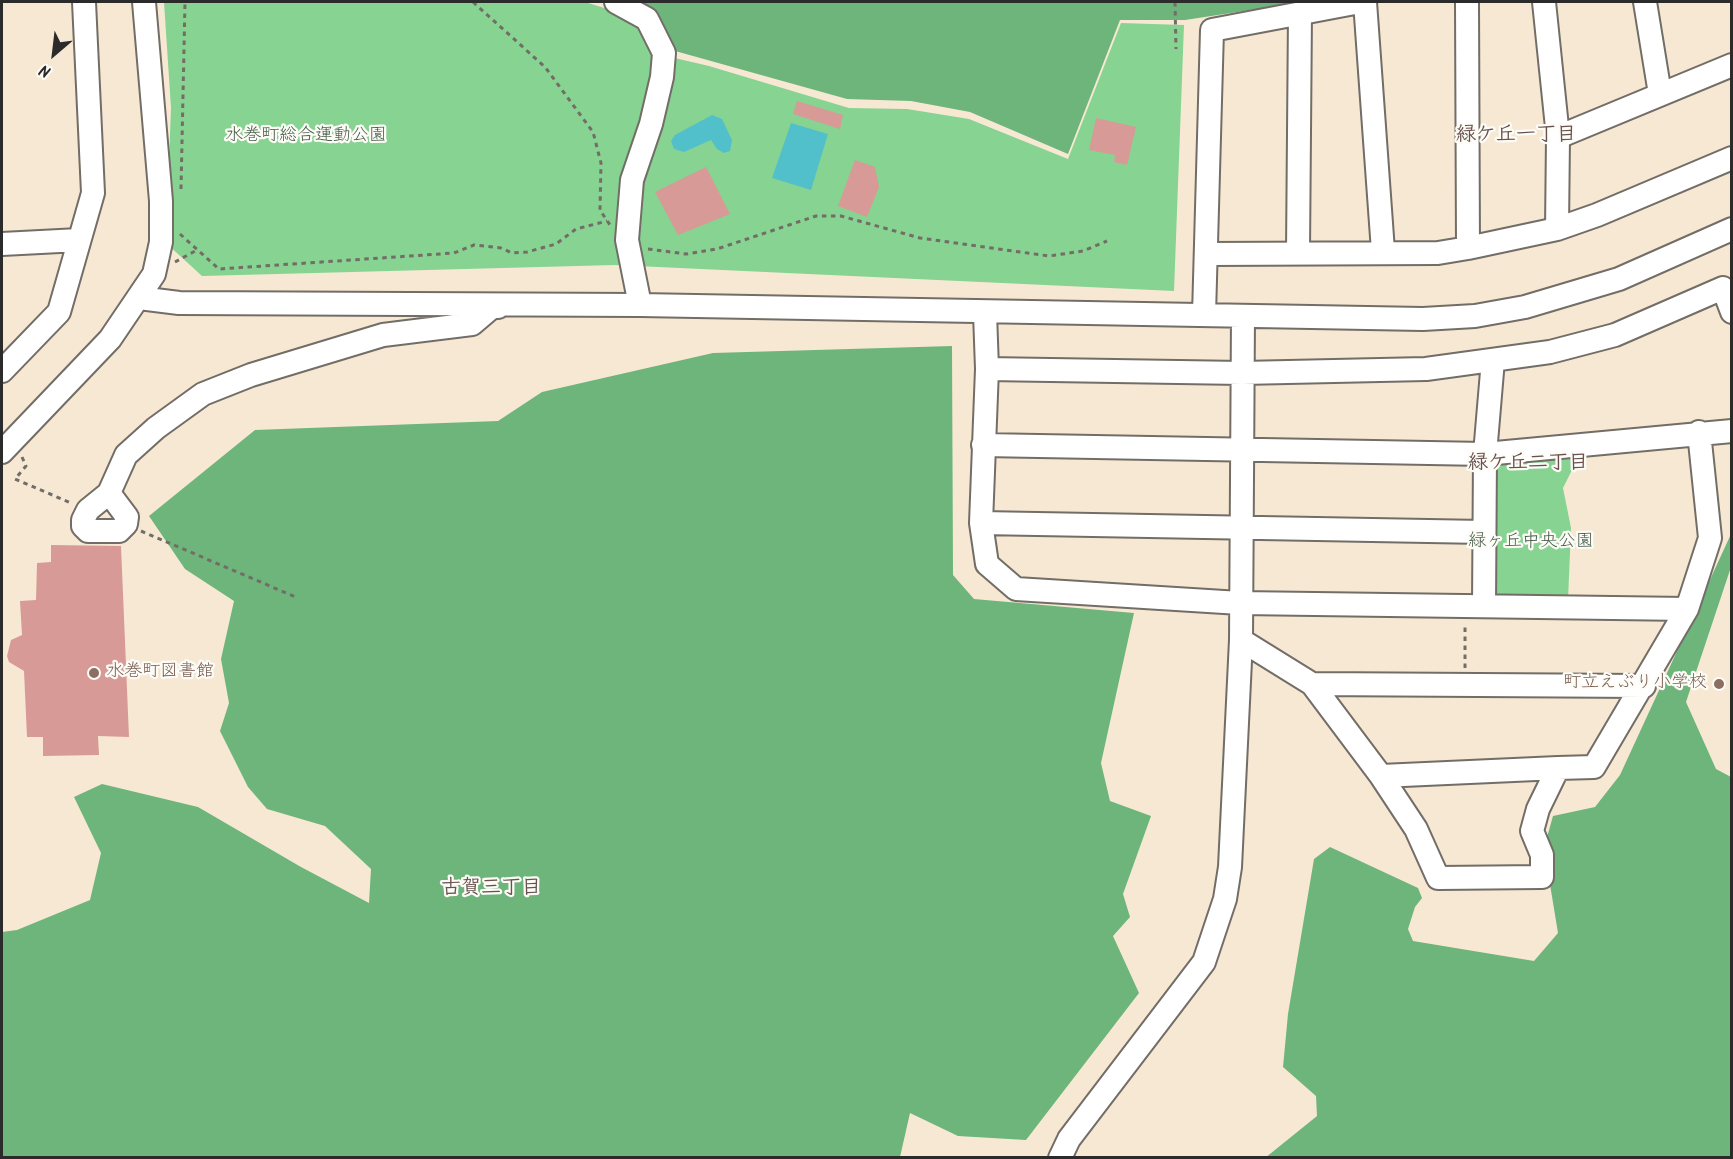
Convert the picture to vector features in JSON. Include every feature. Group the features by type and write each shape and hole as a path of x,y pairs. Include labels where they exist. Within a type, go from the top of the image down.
{"street":[{"path":"2,371 59,312 93,194 84,2"},
{"path":"10,452 110,339 140,298 154,274 161,231 161,201 144,2"},
{"path":"616,2 646,19 664,53 662,77 651,124 632,180 628,240 640,305"},
{"path":"1204,315 1208,254 1212,30 1360,2"},
{"path":"1365,2 1383,251"},
{"path":"1467,2 1468,249"},
{"path":"1544,2 1558,137 1557,229"},
{"path":"1645,2 1660,94"},
{"path":"1298,252 1300,13"},
{"path":"1558,137 1731,65"},
{"path":"1208,254 1383,251 1438,253 1468,249 1557,229 1597,216 1731,158"},
{"path":"109,493 127,517 126,524 119,531 88,531 83,526 88,510 109,493 126,455 156,428 203,394 251,375 383,335 472,324 492,307 640,305 985,313 1423,319 1475,316 1525,307 1619,279 1731,229"},
{"path":"2,244 79,240"},
{"path":"987,369 1242,373 1426,369 1550,352 1615,335 1727,287 1731,312"},
{"path":"140,298 179,303 512,307"},
{"path":"985,313 987,369 981,523 987,564 1016,589 1240,603 1687,609"},
{"path":"1060,1158 1069,1139 1204,962 1216,929 1230,867 1241,640 1240,450 1243,316"},
{"path":"1474,607 1484,532 1485,454 1493,360"},
{"path":"983,446 1485,454 1699,432 1731,431"},
{"path":"1382,776 1594,767 1644,686 1687,609 1710,538 1699,432"},
{"path":"981,523 1484,532"},
{"path":"1241,640 1312,684 1382,776 1416,829 1438,878 1542,878 1542,855 1532,831 1538,809 1558,768"},
{"path":"1312,684 1644,686"}],"path":[{"path":"180,200 185,2"},
{"path":"472,2 545,67 593,132 601,163 600,210 613,230 628,240 654,251 686,254 745,241 816,216 841,216 920,238 1049,256 1083,251 1107,241"},
{"path":"1176,2 1176,49"},
{"path":"180,223 180,235 219,269 454,253 474,245 501,248 512,253 556,244 576,229 607,221"},
{"path":"169,266 197,250"},
{"path":"10,452 26,466 15,479 88,510"},
{"path":"126,524 298,598"},
{"path":"1464,685 1474,607"}],"green space":[{"name":"水巻町総合運動公園","path":"164,2 585,2 614,11 642,28 653,53 709,66 849,108 907,109 969,119 1068,159 1121,23 1184,25 1174,291 615,265 202,276 166,243 171,108"},
{"path":"631,2 1303,2 1185,20 1120,20 1068,154 970,112 911,101 847,99 668,49"},
{"path":"952,346 953,575 974,599 1134,613 1101,763 1110,801 1151,816 1123,894 1130,917 1113,936 1139,993 1026,1140 958,1136 910,1113 900,1157 2,1157 2,932 17,930 90,900 101,853 74,797 102,784 198,807 301,867 369,903 371,869 325,826 267,809 248,787 220,731 229,703 221,659 234,601 185,569 149,516 255,430 498,421 542,392 713,353"},
{"name":"緑ヶ丘中央公園","path":"1584,453 1585,469 1572,470 1563,488 1571,528 1568,600 1492,595 1494,470 1503,459"},
{"path":"1731,534 1731,567 1686,702 1716,769 1731,777 1731,1157 1265,1158 1317,1116 1316,1096 1283,1067 1288,1014 1314,859 1330,847 1418,888 1422,898 1415,907 1408,929 1413,941 1534,961 1558,933 1544,848 1553,816 1595,807 1620,775"}],"water":[{"path":"712,115 722,119 732,140 730,151 724,153 717,149 711,140 684,152 674,149 671,141 675,135"},
{"path":"791,123 828,134 811,190 772,178"}],"building":[{"path":"797,101 843,115 840,129 793,114"},
{"path":"1096,118 1136,127 1127,165 1114,162 1115,155 1089,150"},
{"path":"855,160 875,167 879,187 867,217 838,206"},
{"path":"706,167 730,214 678,235 655,192"},
{"path":"51,545 121,546 129,737 98,736 99,755 43,756 43,737 27,737 24,671 9,662 7,656 11,640 22,635 20,601 36,600 37,563 51,562"}],"place":[{"name":"水巻町図書館","path":"94,673"},
{"name":"町立えぶり小学校","path":"1719,684"}],"district":[{"name":"緑ケ丘一丁目","path":"1516,137"},
{"name":"緑ケ丘二丁目","path":"1528,465"},
{"name":"古賀三丁目","path":"491,890"}]}
